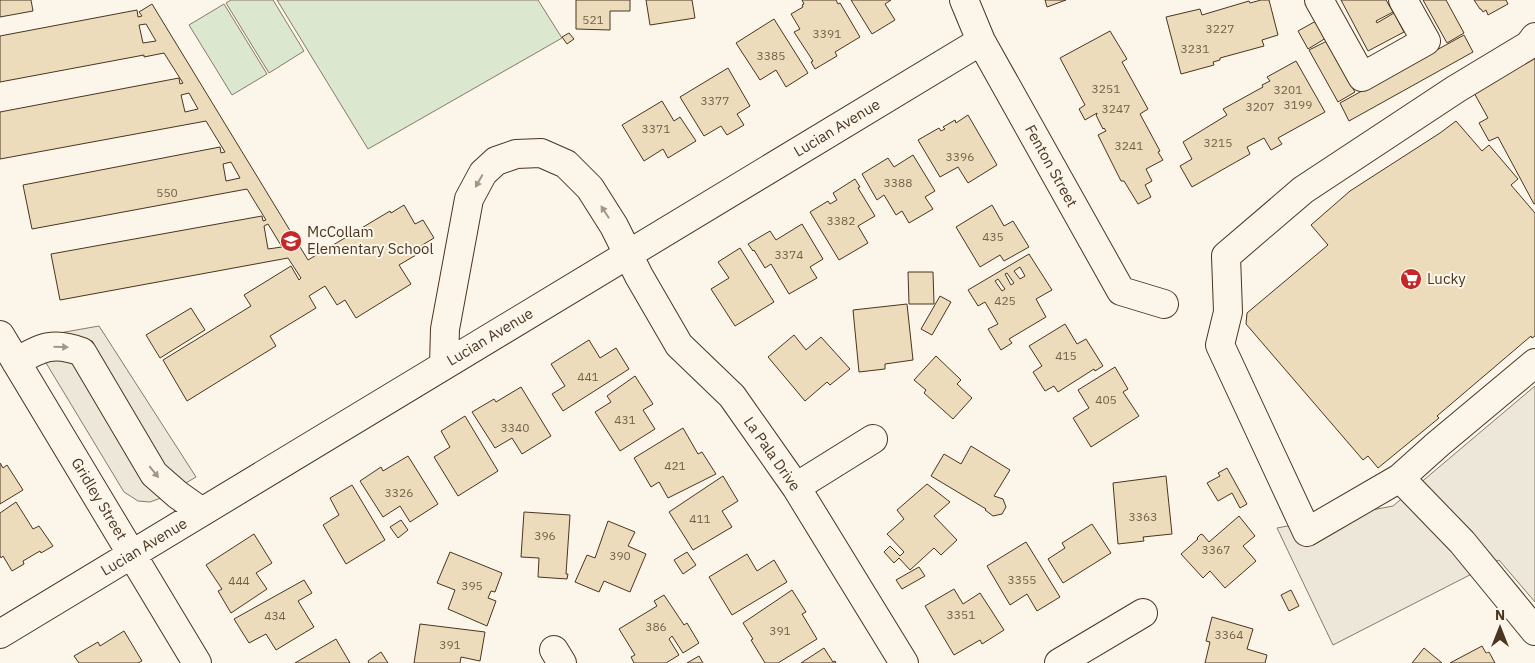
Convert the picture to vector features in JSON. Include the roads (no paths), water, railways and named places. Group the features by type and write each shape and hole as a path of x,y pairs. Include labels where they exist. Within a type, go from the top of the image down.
{"street":[{"name":"Fenton Street","path":"964,0 981,41 1121,291 1164,304"},
{"path":"1319,0 1362,77 1426,41 1403,0"},
{"path":"1535,37 1529,45 1456,89 1303,190 1226,256 1228,312 1220,345 1307,532 1400,478 1535,363"},
{"name":"Lucian Avenue","path":"0,634 981,41"},
{"name":"La Pala Drive","path":"444,365 445,329 469,199 483,173 496,161 516,154 541,153 566,164 590,188 614,226 628,255 679,345 732,396 796,487 904,663"},
{"name":"Gridley Street","path":"0,335 197,663"},
{"path":"16,362 43,347 68,346 82,352 154,474 178,495 202,512"},
{"path":"796,487 874,439"},
{"path":"1400,478 1462,542 1535,631"},
{"path":"1059,663 1143,614"}],"place":[{"name":"McCollam Elementary School","path":"291,241"},
{"name":"Lucky","path":"1411,279"}]}
